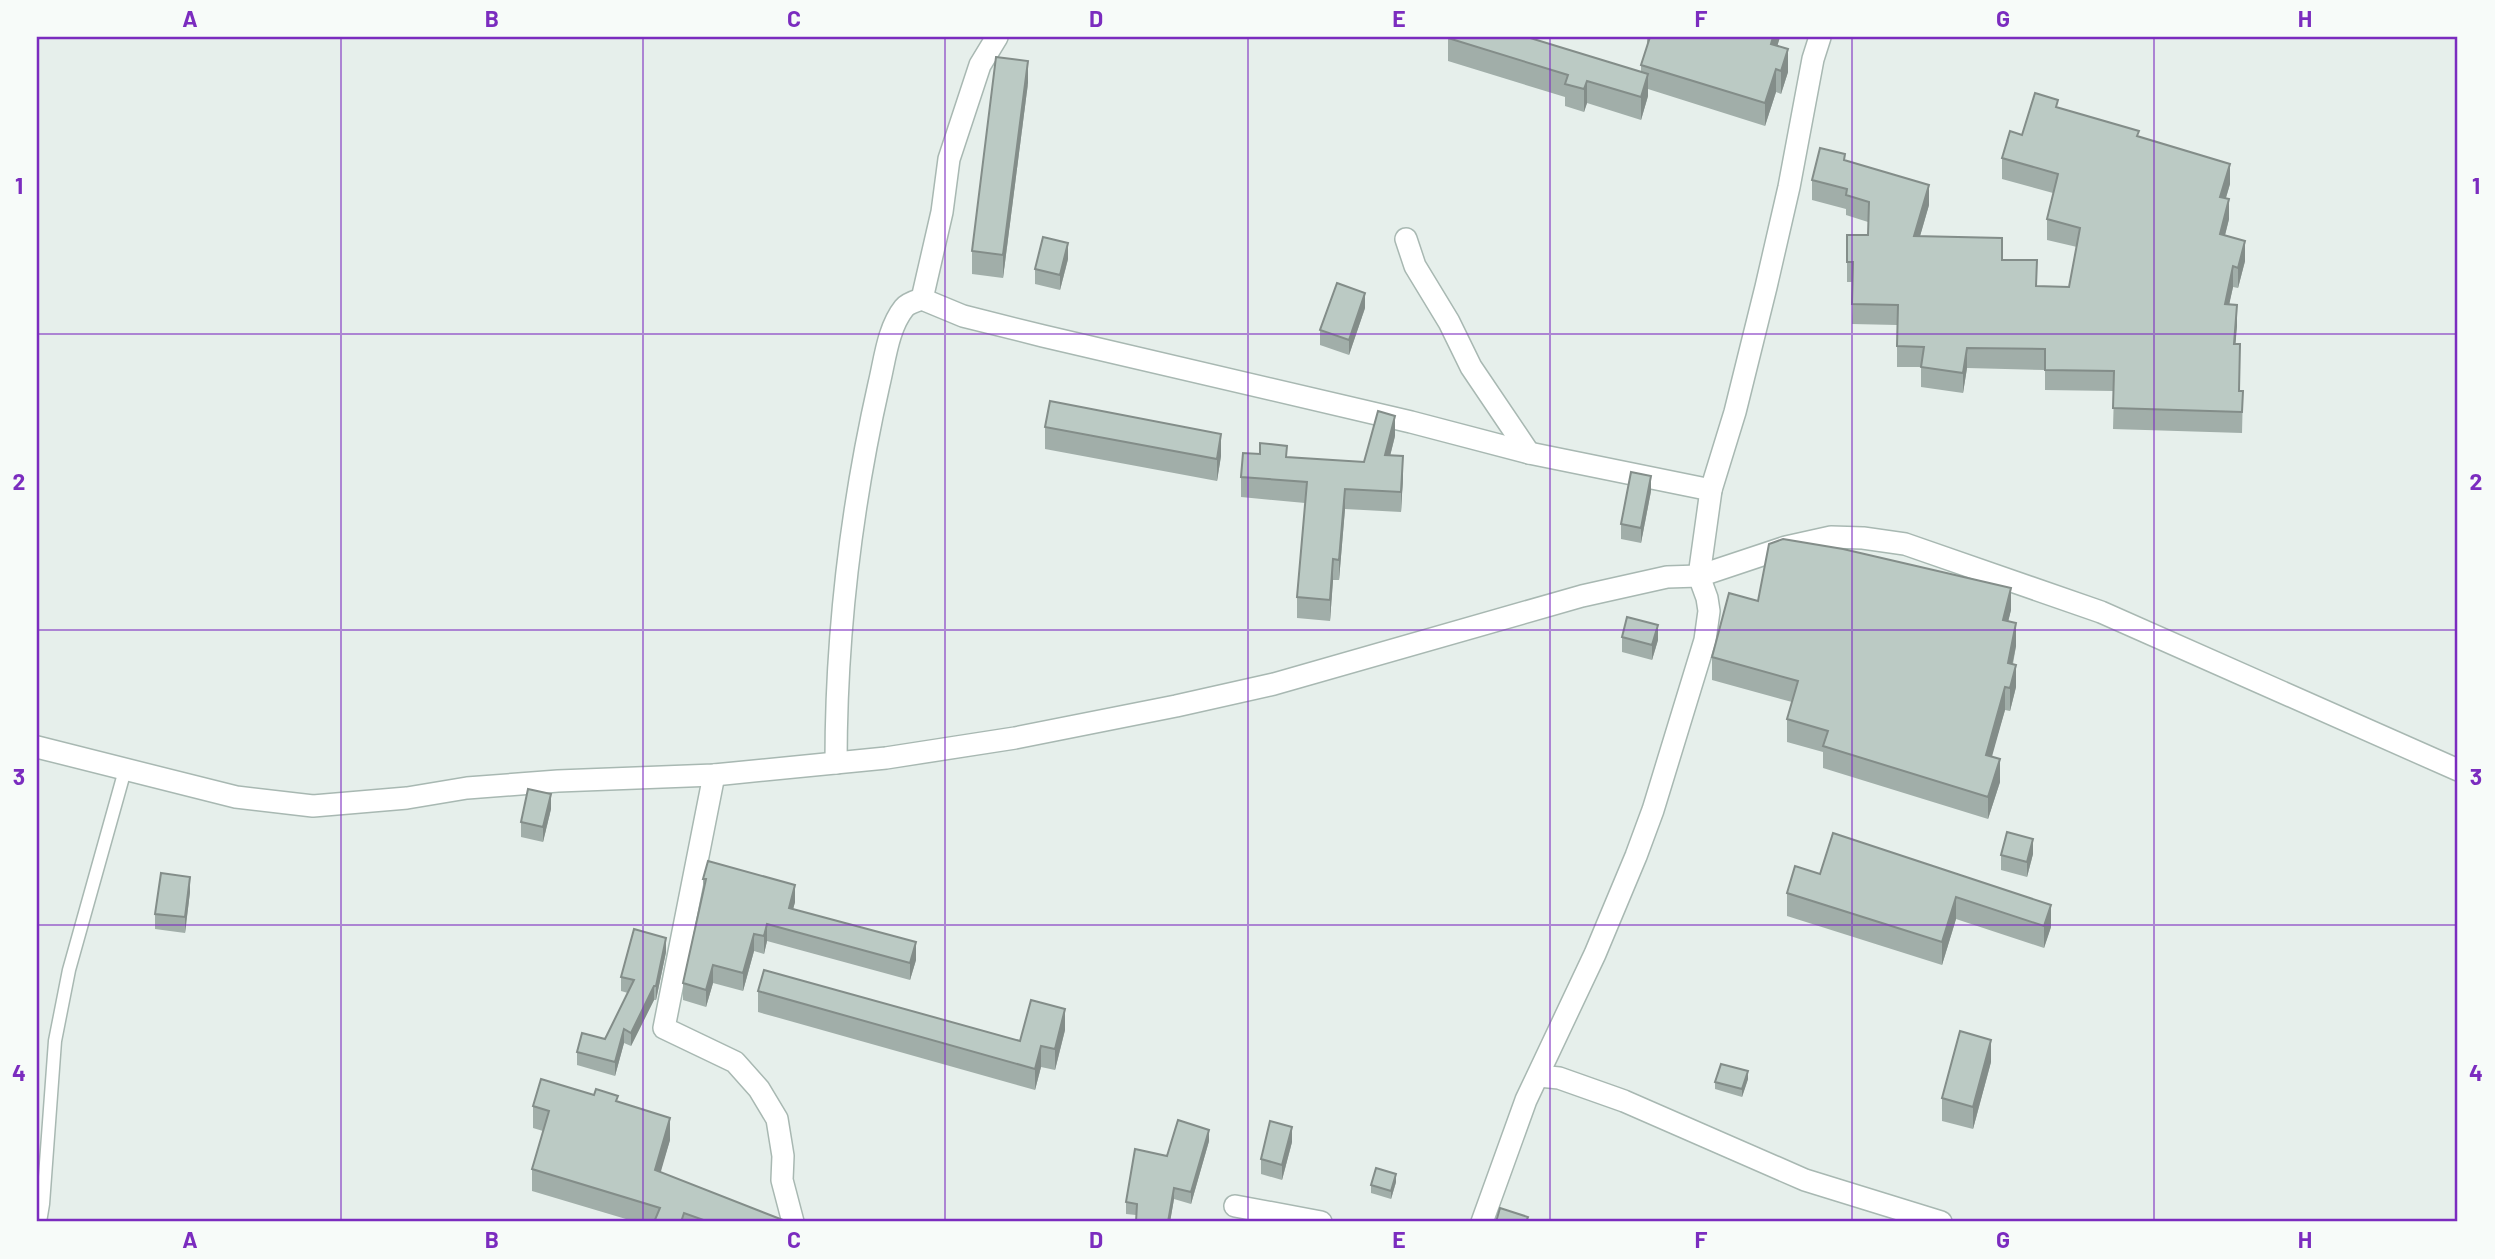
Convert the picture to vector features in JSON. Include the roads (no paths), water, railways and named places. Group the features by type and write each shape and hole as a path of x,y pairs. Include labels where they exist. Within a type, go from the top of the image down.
{"street":[{"path":"922,299 942,212 953,147 980,65 997,37"},
{"path":"1482,1222 1521,1112 1615,907 1653,810 1705,640 1709,611 1699,576 1711,490 1735,412 1766,287 1820,37"},
{"path":"1406,239 1415,266 1449,322 1471,367 1529,453"},
{"path":"836,763 838,656 850,554 871,421 893,326 905,306 922,299 964,316 1411,422 1529,453 1711,490"},
{"path":"37,747 236,797 313,806 558,781 714,775 836,763 1016,738 1176,706 1286,681 1582,596 1667,577 1699,576 1786,547 1831,537 1905,544 2101,612 2458,769"},
{"path":"714,775 664,1028 735,1062 759,1089 777,1119 783,1156 782,1180 793,1222"},
{"path":"1539,1076 1559,1078 1624,1101 1805,1180 1941,1222"},
{"path":"1235,1206 1321,1222"}],"lane":[{"path":"40,1222 55,1041 69,970 125,770"}]}
